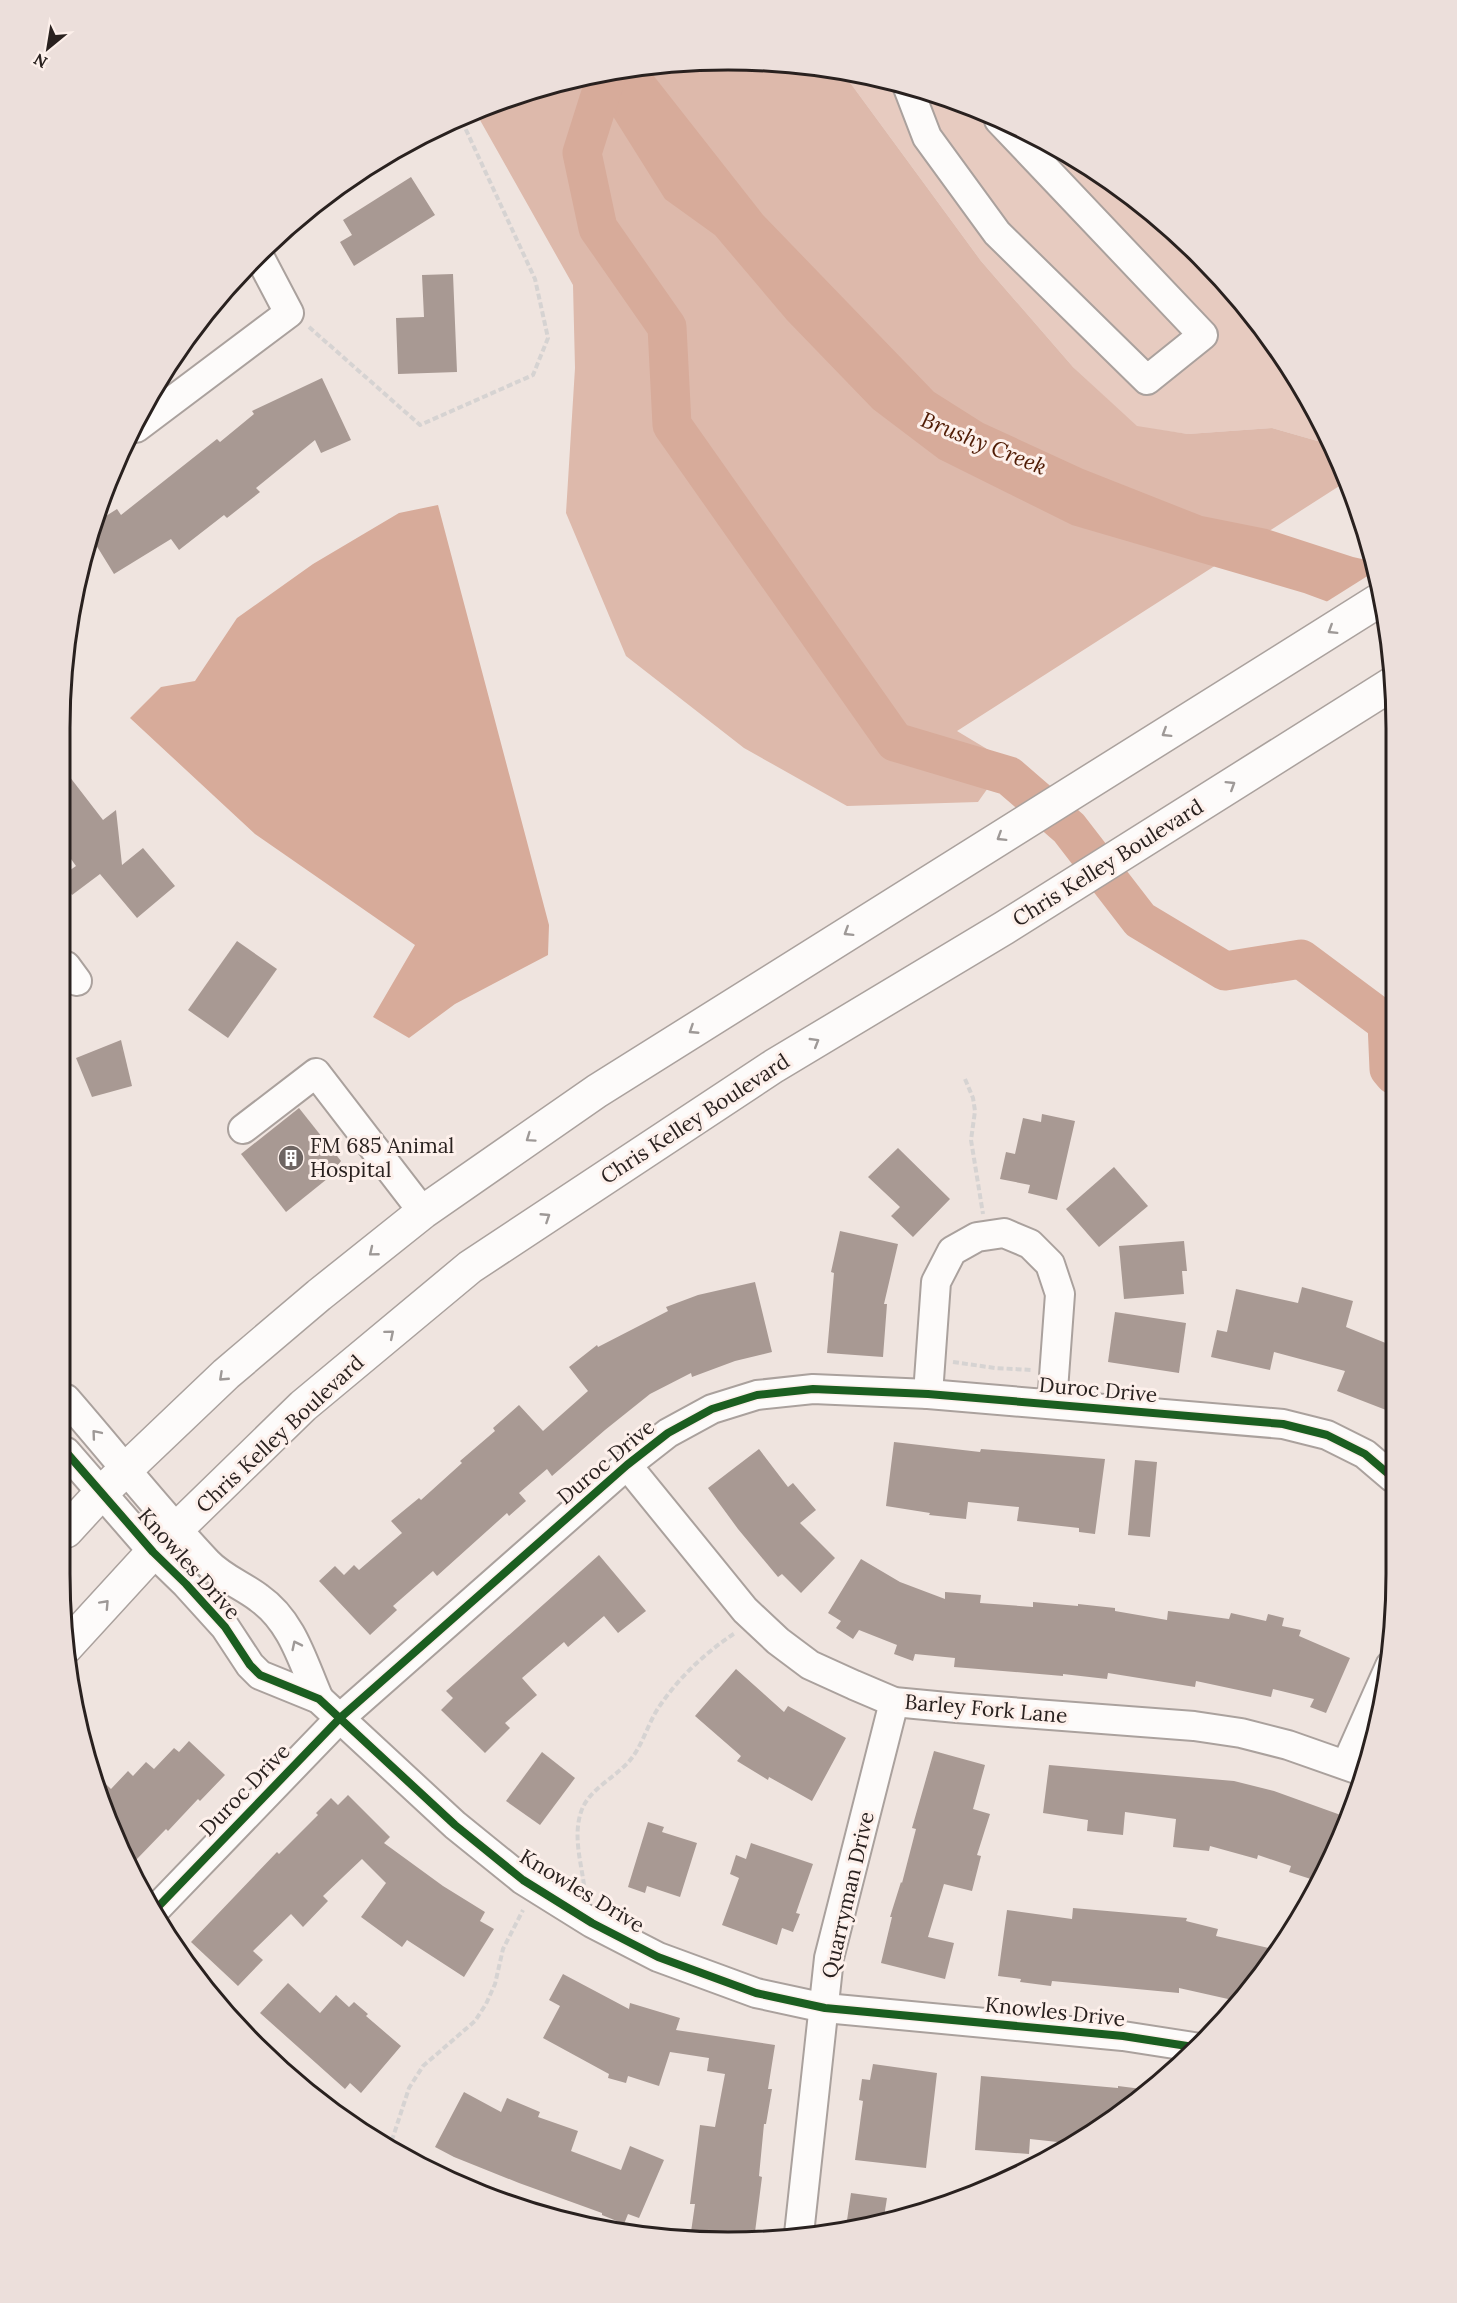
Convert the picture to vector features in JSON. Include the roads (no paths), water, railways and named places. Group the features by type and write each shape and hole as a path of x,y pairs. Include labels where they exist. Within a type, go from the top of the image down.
{"main road":[{"path":"70,1527 100,1493 226,1374 423,1212 597,1091 1374,603"},
{"name":"Chris Kelley Boulevard","path":"74,1638 153,1552 303,1406 470,1267 774,1066 1004,928 1385,688"}],"street":[{"path":"911,97 927,137 997,233 1147,380 1203,335 1013,135"},
{"path":"147,421 289,313 263,263"},
{"path":"243,1129 316,1073 423,1212"},
{"path":"928,1394 936,1282 952,1251 977,1238 1004,1233 1030,1244 1050,1264 1060,1294 1052,1404"},
{"name":"Duroc Drive","path":"160,1905 340,1718 627,1465 668,1433 712,1408 757,1395 813,1389 928,1394 1283,1424 1327,1435 1365,1455 1386,1472"},
{"name":"Knowles Drive","path":"70,1404 125,1470 209,1564 229,1580 259,1598 278,1615 302,1656 319,1699"},
{"name":"Knowles Drive","path":"70,1457 153,1552 225,1627 250,1665 260,1675 319,1699 455,1825 514,1873 592,1923 658,1957 745,1989 825,2008 1123,2036 1187,2046"},
{"name":"Barley Fork Lane","path":"627,1465 745,1610 778,1641 810,1665 894,1702 1194,1726 1241,1733 1276,1742 1354,1768"},
{"name":"Quarryman Drive","path":"800,2228 829,1958 894,1702"},
{"path":"1354,1768 1368,1729"}],"water":[{"name":"Brushy Creek","path":"653,75 763,215 934,392 983,423 1083,469 1202,516 1267,529 1364,560 1377,620 1304,593 1072,525 939,459 873,409 787,320 715,235 665,199 593,85"},
{"path":"438,505 549,925 548,955 455,1004 409,1038 373,1017 415,945 255,834 130,718 161,687 195,681 237,618 313,564 399,513"}],"waterway":[{"path":"604,82 582,153 598,228 667,327 672,425 895,742 1009,776 1069,828 1140,920 1225,971 1301,959 1386,1022"}],"place":[{"name":"FM 685 Animal Hospital","path":"291,1158"}]}
